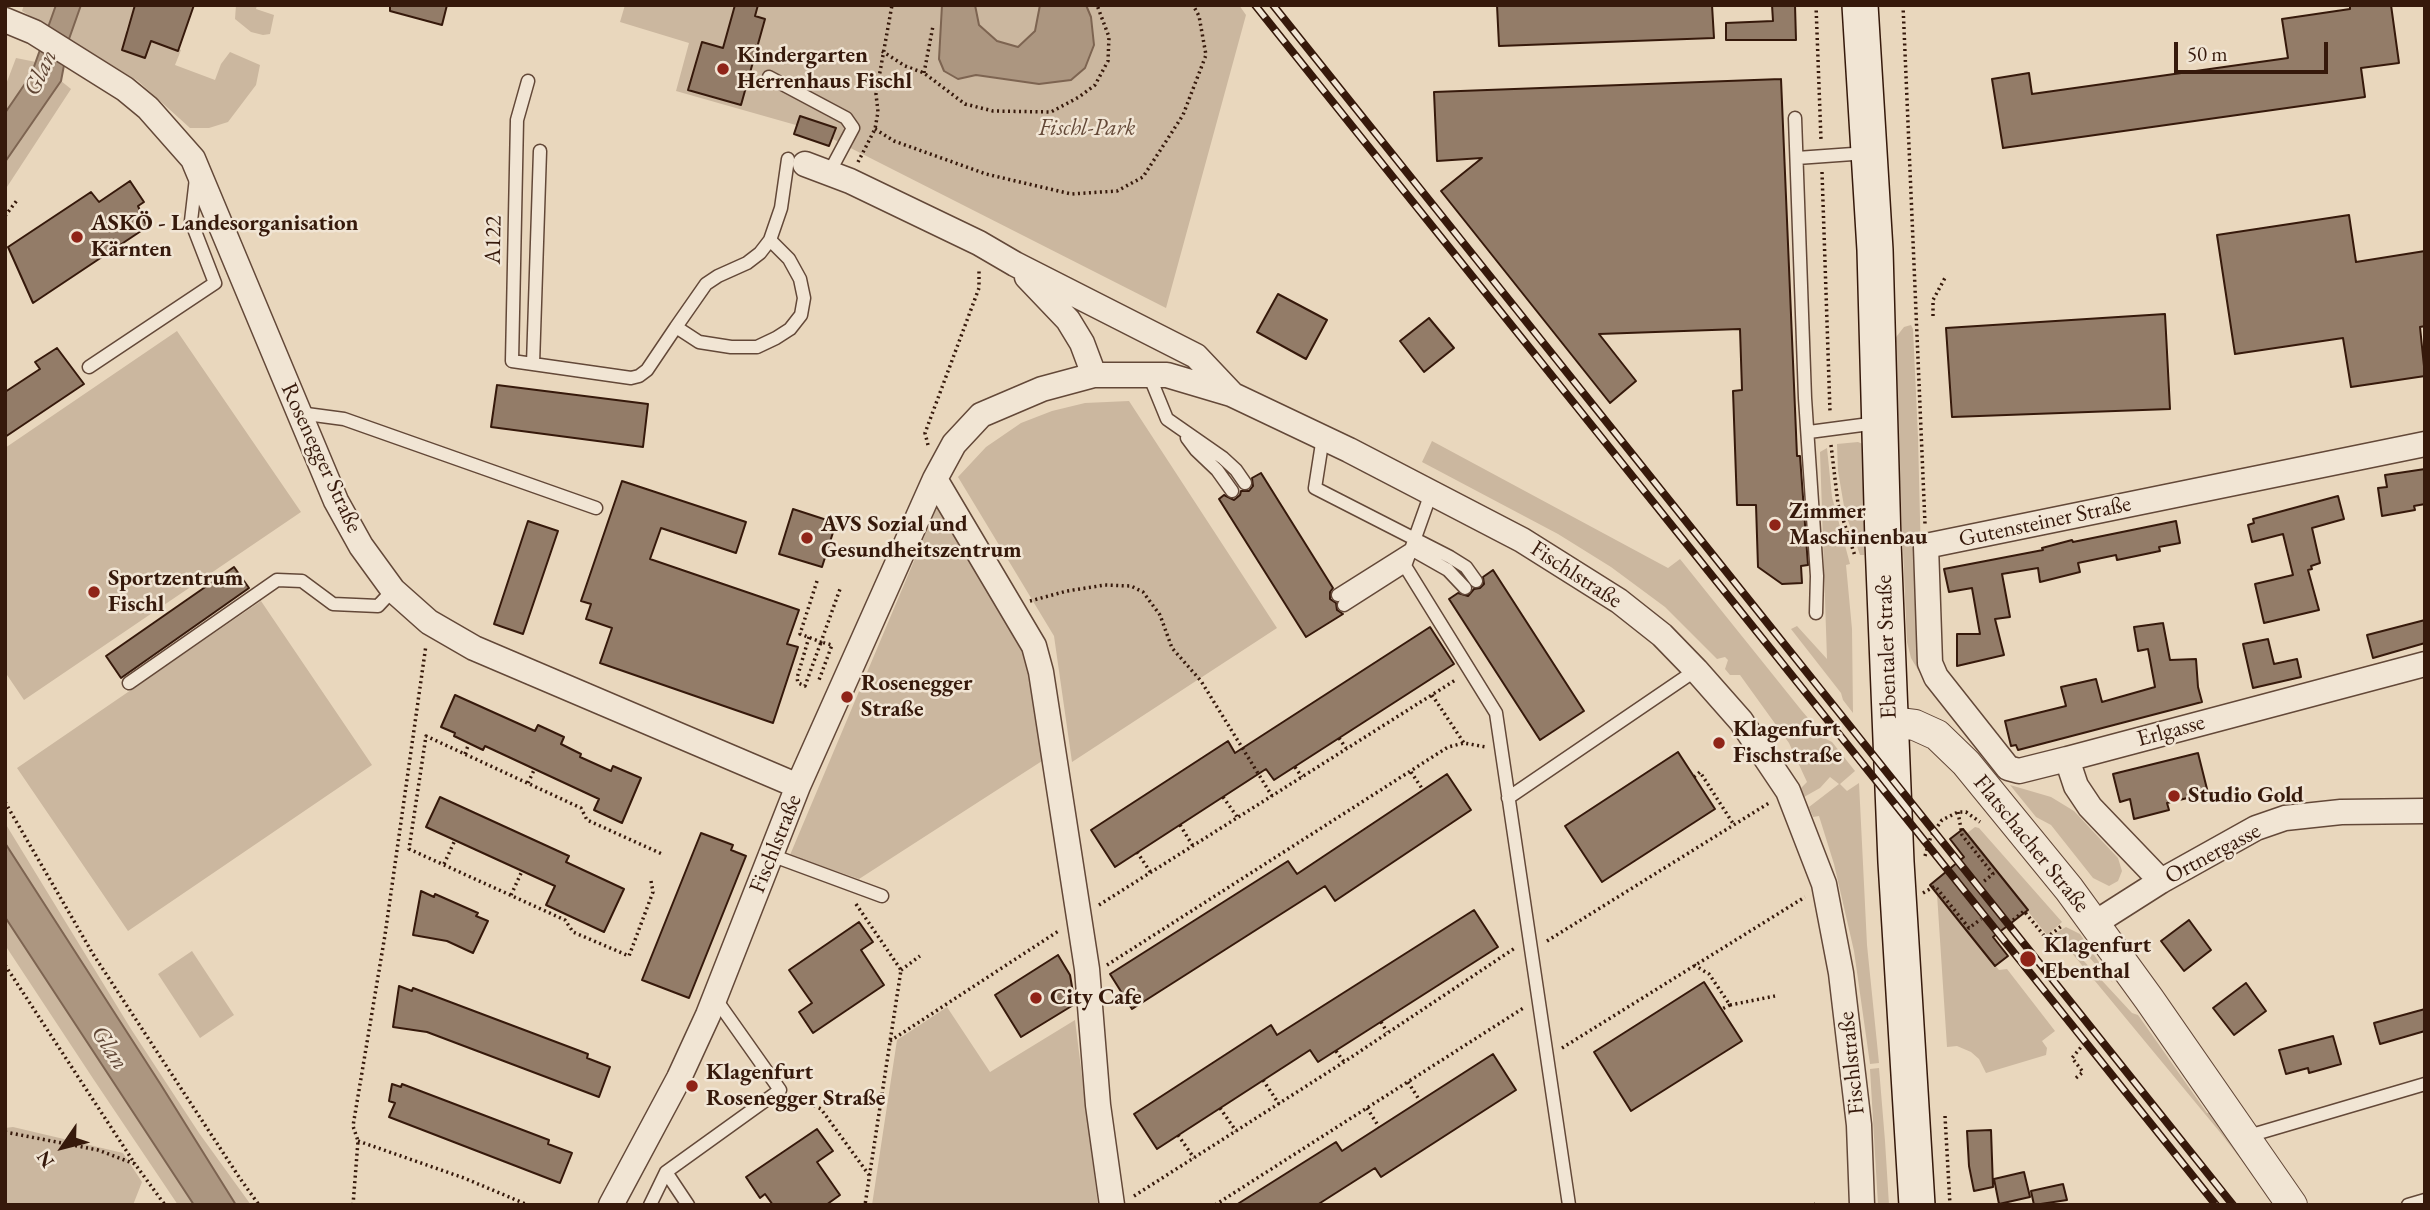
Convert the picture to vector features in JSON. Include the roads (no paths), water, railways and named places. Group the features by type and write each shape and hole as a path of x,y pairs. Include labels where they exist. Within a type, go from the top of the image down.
{"main road":[{"name":"Ebentaler Straße","path":"1860,5 1870,153 1901,962 1917,1205"}],"street":[{"name":"Rosenegger Straße","path":"5,20 34,32 125,89 148,108 186,151 197,170 336,501 361,546 393,590 429,622 474,648 798,786"},
{"path":"796,161 840,177 979,243 1196,356 1231,394"},
{"path":"1015,264 1068,320 1082,343 1094,375"},
{"name":"Fischlstraße","path":"611,1205 679,1078 714,998 798,786 934,480 954,444 981,415 1042,388 1094,375 1167,375 1231,394 1522,540 1619,601 1662,635 1741,720 1788,791 1824,884 1842,972 1859,1125 1862,1205"},
{"name":"Gutensteiner Straße","path":"2067,759 2019,771 2008,768 1936,677 1930,663 1926,546 2425,444"},
{"path":"934,480 1034,646 1041,672 1088,977 1098,1105 1121,1201"},
{"name":"Erlgasse","path":"2067,759 2425,664"},
{"name":"Flatschacher Straße","path":"1891,722 1915,725 1947,741 2045,858 2095,923 2292,1205"},
{"path":"2067,759 2076,786 2090,807 2161,881"},
{"name":"Ortnergasse","path":"2095,923 2161,881 2256,828 2285,818 2341,812 2425,811"}],"lane":[{"path":"769,77 846,118 853,128 840,177"},
{"name":"A122","path":"527,81 517,120 512,361 533,365 540,151"},
{"path":"1796,118 1816,613"},
{"path":"1797,158 1870,153"},
{"path":"533,365 631,378 647,370 706,284 747,263 760,253 770,240 796,161"},
{"path":"89,367 215,283 191,221 197,170"},
{"path":"676,327 699,342 730,347 757,346 790,329 801,315 804,298 800,279 789,259 770,240"},
{"path":"216,282 227,282 241,275"},
{"path":"1149,375 1167,419 1223,458 1245,483"},
{"path":"298,413 344,419 596,508"},
{"path":"1809,432 1881,422"},
{"path":"1182,429 1196,450 1217,470 1232,491"},
{"path":"1323,438 1315,488 1413,543 1466,567 1471,585"},
{"path":"1413,543 1341,600 1405,566 1431,493"},
{"path":"1405,566 1496,713 1569,1205"},
{"path":"129,683 277,580 302,582 333,604 378,606 393,590"},
{"path":"1508,798 1696,670"},
{"path":"771,855 881,896"},
{"path":"650,1205 666,1172 780,1090 714,998"},
{"path":"2244,1137 2425,1084"},
{"path":"666,1172 688,1205"},
{"path":"2408,1205 2425,1200"}],"water":[{"name":"Glan","path":"56,5 81,5 69,39 61,81 5,162 5,113 31,75"},
{"path":"942,5 975,5 979,25 997,41 1018,47 1035,31 1040,5 1086,5 1091,17 1094,45 1085,68 1071,80 1039,84 976,75 958,79 944,71 939,59"},
{"name":"Glan","path":"5,843 236,1205 194,1205 5,917"}],"railway":[{"path":"1255,5 2216,1205"},
{"path":"1273,5 2233,1205"}],"place":[{"name":"Kindergarten Herrenhaus Fischl","path":"723,69"},
{"name":"ASKÖ - Landesorganisation Kärnten","path":"77,237"},
{"name":"Zimmer Maschinenbau","path":"1775,525"},
{"name":"AVS Sozial und Gesundheitszentrum","path":"807,538"},
{"name":"Sportzentrum Fischl","path":"94,592"},
{"name":"Rosenegger Straße","path":"847,697"},
{"name":"Klagenfurt Fischstraße","path":"1719,743"},
{"name":"Studio Gold","path":"2174,796"},
{"name":"Klagenfurt Ebenthal","path":"2028,959"},
{"name":"City Cafe","path":"1036,998"},
{"name":"Klagenfurt Rosenegger Straße","path":"692,1086"}],"park label":[{"name":"Fischl-Park","path":"1087,129"}]}
